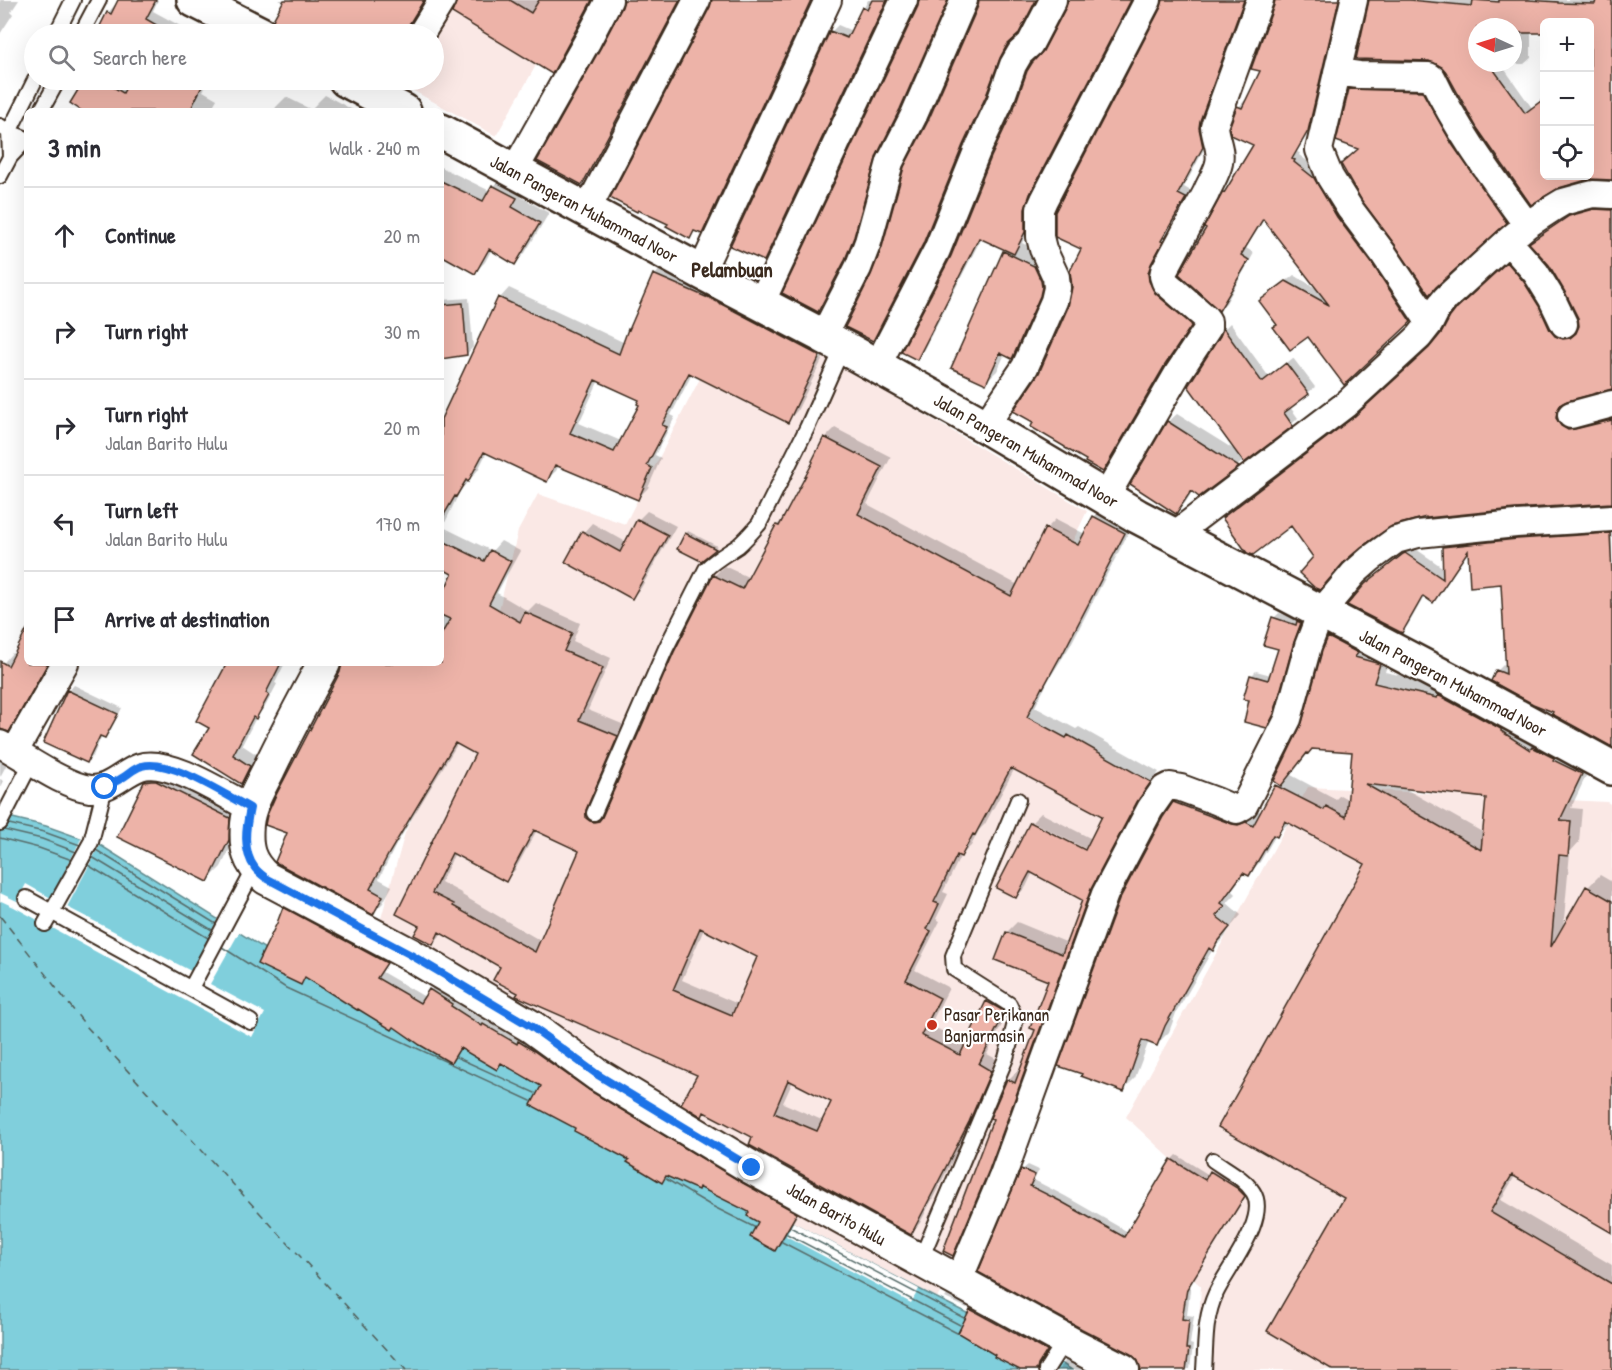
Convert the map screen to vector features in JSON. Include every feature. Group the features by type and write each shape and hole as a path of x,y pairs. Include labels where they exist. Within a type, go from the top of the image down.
{"main road":[{"path":"194,0 241,24"},
{"path":"367,90 385,99"},
{"name":"Jalan Pangeran Muhammad Noor","path":"444,133 833,341 985,426 1137,516 1612,768"}],"street":[{"path":"427,24 442,0"},
{"path":"514,171 609,0"},
{"path":"587,210 697,0"},
{"path":"701,272 828,0"},
{"path":"761,303 904,0"},
{"path":"833,341 849,286 865,251 890,162 914,115 964,0"},
{"path":"877,366 938,250 977,151 1000,102 1013,65 1020,53 1030,44 1053,0"},
{"path":"985,426 1025,367 1054,301 1057,288 1056,277 1040,237 1040,209 1148,0"},
{"path":"1105,498 1178,373 1208,328 1208,321 1205,317 1165,282 1163,276 1215,175 1220,149 1215,138 1214,126 1260,0"},
{"path":"1354,0 1319,150 1334,184 1430,323"},
{"path":"1337,72 1359,75 1429,76 1433,79 1518,233 1536,273 1564,324"},
{"path":"1174,535 1345,405 1419,337 1441,304 1518,233 1553,208 1574,198 1593,194 1612,195"},
{"path":"1571,415 1612,404"},
{"path":"958,1282 1003,1175 1105,894 1150,809 1164,789 1170,786 1216,801 1232,809 1237,810 1244,806 1288,719 1308,646 1321,612 1360,566 1396,540 1516,524 1612,518"},
{"path":"63,666 16,752 77,787 93,789 105,787 142,766 152,765 174,769 250,808"},
{"path":"255,868 249,855 246,838 250,808 322,666"},
{"name":"Jalan Barito Hulu","path":"255,868 266,878 291,893 411,955 522,1021 598,1075 752,1168 1123,1370"}],"lane":[{"path":"61,24 73,0"},
{"path":"86,24 99,0"},
{"path":"10,157 5,129 29,90"},
{"path":"43,108 53,90"},
{"path":"5,129 24,138"},
{"path":"0,176 10,157 24,142"},
{"path":"594,813 666,648 706,570 715,560 748,537 759,524 807,428 833,341"},
{"path":"0,823 16,752"},
{"path":"49,918 91,842 105,787"},
{"path":"920,1261 1006,1058 1016,1018 1010,1004 954,969 953,956 1018,800"},
{"path":"191,988 255,868"},
{"path":"27,898 49,918 191,988 251,1022"},
{"path":"1204,1370 1205,1327 1215,1294 1257,1217 1256,1197 1253,1191 1243,1180 1214,1160"},
{"path":"1046,1370 1065,1340"}],"shaded area":[{"path":"451,0 573,0 496,136 412,90 444,90 444,24 439,24"},
{"path":"725,330 811,372 826,352 841,365 1087,511 1036,619 969,728 1140,805 956,1268 937,1298 718,1200 737,1159 683,1109 510,995 380,922 405,833 486,663 518,531 538,494 625,524"},
{"path":"1308,787 1607,802 1612,805 1612,1370 1196,1370 1201,1286 1144,1238 1182,1169 1126,1117"}],"water":[{"path":"0,815 46,826 100,845 297,969 541,1081 721,1185 1046,1353 1072,1370 0,1370"}],"pier":[{"path":"81,839 100,845 67,907 191,971 218,918 240,931 210,984 265,1013 252,1037 14,907 0,902 0,893 17,901 26,884 51,898"},
{"path":"793,1222 919,1289 911,1303 786,1236"}],"building":[{"path":"118,0 156,0 146,19 155,24 101,24 107,12 111,14"},
{"path":"284,0 424,0 409,24 276,24 273,20"},
{"path":"457,0 510,0 531,13 539,0 592,0 552,74 452,13"},
{"path":"624,0 680,0 582,185 537,161 601,47"},
{"path":"712,0 811,0 702,234 694,231 690,239 666,226 668,224 610,198"},
{"path":"872,0 887,0 764,261 730,246 830,31 847,38 862,7 867,10"},
{"path":"919,0 948,0 877,155 854,237 844,262 818,312 782,293"},
{"path":"979,0 1036,0 1018,35 1007,45 1000,58 923,244 873,341 845,327 882,247 904,167 928,121"},
{"path":"1068,0 1131,0 1030,194 1025,209 1025,232 1014,254 979,238 917,360 901,352 951,256 991,157 1014,108 1027,71 1043,51"},
{"path":"1163,0 1244,0 1200,121 1203,147 1178,194 1186,198 1161,241 1163,242 1148,273 1155,293 1192,325 1165,365 1103,472 1031,427 1033,422 1013,411 1039,373 1068,307 1072,287 1070,271 1081,249 1055,237 1055,212"},
{"path":"1275,0 1339,0 1308,131 1292,159 1314,178 1337,217 1371,262 1411,322 1344,385 1308,337 1290,350 1273,327 1277,325 1259,301 1286,281 1329,305 1263,219 1241,255 1249,260 1219,311 1179,274 1206,228 1204,227 1223,192 1253,145 1231,135 1229,128 1237,106 1242,108 1260,71 1251,69"},
{"path":"1369,0 1410,0 1472,6 1473,0 1499,2 1499,0 1529,0 1595,4 1596,0 1612,0 1612,180 1594,179 1594,18 1540,18 1540,33 1522,33 1522,18 1468,18 1468,72 1495,72 1525,113 1540,102 1540,180 1587,180 1559,188 1531,205 1477,128 1446,72 1442,67 1429,61 1356,59"},
{"path":"1349,89 1422,91 1452,144 1507,223 1429,295 1362,201 1341,164 1358,149 1336,141"},
{"path":"78,90 118,90 123,93 125,90 200,90 191,108 78,108 70,103"},
{"path":"444,182 483,201 492,185 517,198 512,207 540,223 515,265 489,249 475,274 444,257"},
{"path":"1594,209 1612,210 1612,389 1561,404 1556,418 1561,426 1568,430 1612,420 1612,503 1426,517 1392,526 1344,562 1320,590 1299,573 1313,557 1291,526 1253,555 1247,553 1222,518 1355,416 1429,348 1457,308 1507,262 1524,282 1555,336 1563,339 1570,338 1576,333 1579,326 1578,318 1565,292 1549,265 1529,243 1569,216"},
{"path":"1003,251 1034,266 1042,287 1012,359 1000,353 986,384 951,368"},
{"path":"653,274 706,296 820,356 788,423 689,373 662,425 667,427 647,465 652,468 638,500 555,465 547,482 484,452 468,482 466,480 444,515 444,413 498,297 619,354","holes":["595,380 639,400 637,404 639,405 614,452 570,433"]},
{"path":"463,303 467,355 444,359 444,305"},
{"path":"1223,328 1262,382 1286,363 1309,394 1284,413 1293,426 1244,463 1188,386"},
{"path":"1167,421 1239,467 1199,497 1191,491 1176,514 1130,484"},
{"path":"824,437 882,467 858,514 1011,596 1045,528 1078,545 1093,516 1125,533 1061,657 1027,717 1066,738 1068,735 1151,782 1137,802 1091,889 989,1170 953,1256 943,1251 993,1119 990,1118 1007,1079 1015,1083 1035,1030 1030,1028 1048,981 995,960 1006,932 1062,954 1082,900 1030,872 1016,898 996,888 1030,822 1085,850 1102,816 1011,768 975,835 973,834 961,857 957,855 934,902 939,904 927,929 931,931 906,980 940,998 921,1035 960,1055 986,1001 1002,1010 1004,1014 979,1064 991,1071 969,1122 911,1235 749,1145 752,1137 704,1112 702,1117 681,1104 697,1075 516,996 518,993 493,980 500,967 439,932 433,945 414,935 419,926 396,914 475,754 455,743 370,889 383,896 373,915 275,862 287,833 265,825 275,797 341,666 444,666 444,630 450,619 444,616 444,591 452,574 444,570 444,541 484,561 490,550 511,561 489,604 520,622 525,612 572,633 564,651 603,668 579,720 618,736 586,810 586,818 594,822 599,821 674,652 713,575 742,589 813,462","holes":["534,830 579,851 535,952 432,893 452,853 506,882","700,928 757,957 732,1015 673,990","788,1080 831,1102 817,1131 774,1113"]},
{"path":"637,519 668,535 632,599 565,562 582,531 620,552"},
{"path":"685,533 716,549 701,561 677,549"},
{"path":"1610,533 1612,747 1552,714 1553,712 1491,681 1496,670 1506,674 1501,584 1470,587 1468,551 1433,603 1423,596 1402,633 1347,605 1365,584 1405,553 1443,579 1442,547"},
{"path":"1272,617 1296,625 1297,621 1301,623 1274,714 1267,728 1244,722 1249,700 1243,699 1250,675 1268,680 1278,649 1263,645"},
{"path":"24,635 24,666 46,666 9,732 0,729 0,661 8,666"},
{"path":"1328,637 1358,653 1355,657 1380,664 1374,683 1437,698 1438,695 1501,729 1530,750 1532,747 1582,774 1560,820 1571,821 1568,856 1559,855 1551,947 1586,886 1612,901 1612,1233 1512,1175 1490,1212 1612,1284 1612,1370 1333,1370 1267,1331 1344,1198 1218,1127 1365,864 1285,821 1277,837 1273,835 1249,876 1243,873 1221,903 1225,906 1216,916 1230,927 1213,951 1209,948 1165,1026 1157,1046 1142,1040 1124,1092 1058,1066 1119,900 1173,802 1232,824 1238,825 1246,822 1253,826 1275,785 1324,810 1326,806 1346,817 1352,752 1312,749 1281,786 1274,781 1302,723","holes":["1365,784 1486,798 1481,850"]},
{"path":"225,666 280,666 266,693 269,695 256,719 253,717 233,755 250,766 241,784 193,754 209,728 196,721"},
{"path":"67,690 118,714 105,738 100,736 87,763 43,743"},
{"path":"156,781 230,818 229,840 208,882 117,837 144,782"},
{"path":"283,907 387,963 377,978 420,1003 429,989 482,1026 483,1024 517,1044 518,1041 589,1090 797,1213 775,1251 750,1237 758,1222 747,1216 749,1212 699,1187 698,1190 666,1176 662,1183 627,1162 629,1160 531,1105 541,1086 501,1063 497,1070 460,1048 451,1063 394,1027 392,1030 305,977 301,985 257,964"},
{"path":"1171,1159 1205,1180 1210,1171 1237,1188 1245,1196 1187,1289 1182,1319 1189,1320 1186,1370 1141,1370 1138,1361 1131,1354 978,1272 1021,1169 1035,1175 1030,1186 1124,1237"},
{"path":"970,1309 1047,1351 1037,1370 1020,1370 994,1357 995,1355 958,1333"}],"ferry route":[{"path":"0,916 86,1026 406,1370"}],"place":[{"name":"Pasar Perikanan Banjarmasin","path":"932,1025"}],"district":[{"name":"Pelambuan","path":"732,270"}],"route":[{"path":"105,787 142,766 152,765 174,769 188,775 250,808 246,838 249,855 255,868 266,878 411,955 532,1027 598,1075 752,1168"}]}
